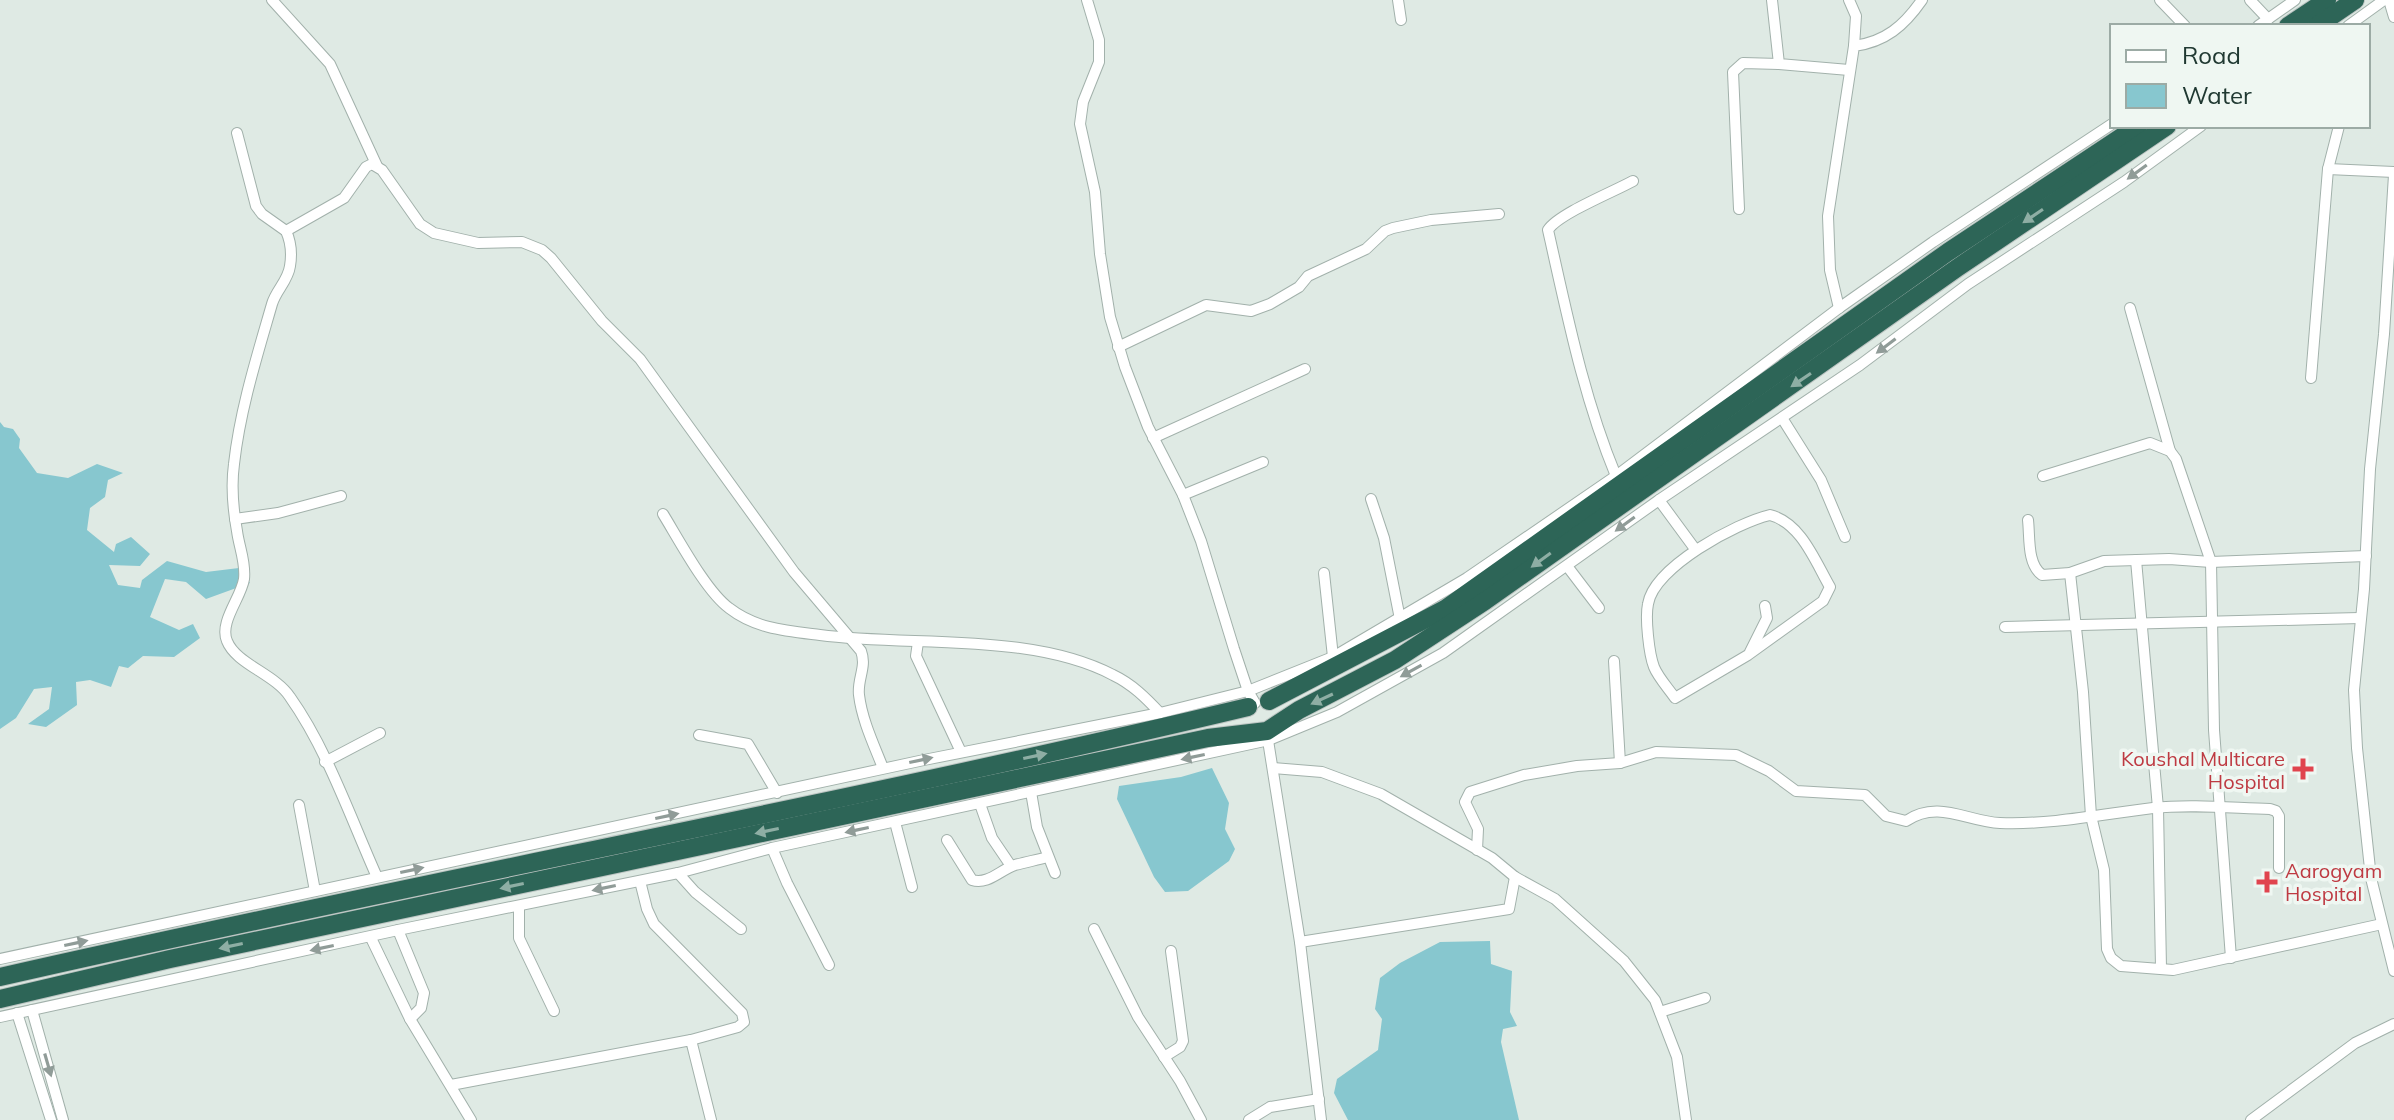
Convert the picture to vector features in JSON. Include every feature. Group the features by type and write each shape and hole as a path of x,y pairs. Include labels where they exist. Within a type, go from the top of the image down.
{"highway":[{"path":"2291,24 2327,0"},
{"path":"2320,24 2355,0"},
{"path":"0,977 194,933 585,853 1123,737 1255,701 1445,609 1946,254 2135,128"},
{"path":"1946,254 2164,128"},
{"path":"0,999 560,875 1208,738 1267,731 1395,660 1485,601 1643,487 1817,369 1923,271"},
{"path":"1255,701 1247,719 1267,731"},
{"path":"1255,701 1276,709 1267,731"}],"street":[{"path":"272,0 330,64 377,166 420,224 434,233 478,243 522,242 542,250 602,321 640,359 794,572 853,639 864,657 865,666 858,693 883,768"},
{"path":"1087,0 1099,40 1099,62 1083,102 1080,124 1095,192 1104,288 1118,347 1153,438 1183,495 1201,541 1255,701"},
{"path":"1398,0 1401,20"},
{"path":"1772,0 1779,64"},
{"path":"1839,308 1830,270 1828,216 1854,46 1856,16 1849,0"},
{"path":"1854,46 1875,42 1892,34 1922,0"},
{"path":"2160,0 2183,24"},
{"path":"2250,0 2268,19"},
{"path":"2261,24 2295,0"},
{"path":"2351,24 2386,0 2394,17"},
{"path":"1739,209 1733,72 1743,63 1849,70"},
{"path":"1946,254 2110,126"},
{"path":"0,1017 398,930 678,873 772,848 1031,792 1337,712 1443,653 1659,500 1860,365 1968,284 2124,182 2198,128"},
{"path":"2311,378 2328,169 2338,128"},
{"path":"237,133 256,206 286,231 291,253 290,270 274,299 241,416 233,466 235,519 244,580 225,629 225,637 238,655 283,686 309,729 377,877"},
{"path":"286,231 335,205 350,191 366,167 372,164 377,166"},
{"path":"2328,169 2394,174 2354,690 2371,878 2394,971"},
{"path":"1616,476 1576,360 1548,230 1553,223 1633,181"},
{"path":"1118,347 1206,305 1251,311 1270,304 1299,287 1308,276 1366,249 1385,231 1393,228 1431,220 1499,214"},
{"path":"0,959 883,768 1160,713 1255,701 1467,578 1616,476 1839,308 1923,271"},
{"path":"2130,308 2170,451 2176,459 2211,562 2214,730 2231,958"},
{"path":"1153,438 1305,369"},
{"path":"1782,418 1826,491 1845,537"},
{"path":"2043,476 2150,443 2170,451"},
{"path":"1183,495 1263,462"},
{"path":"235,519 278,513 341,496"},
{"path":"1371,499 1384,538 1400,619"},
{"path":"1659,500 1695,549"},
{"path":"663,514 714,593 728,608 769,629 853,639 1005,647 1088,663 1139,691 1160,713"},
{"path":"1779,517 1789,522 1830,587 1823,601 1748,655 1675,698 1654,667 1647,605 1653,589 1695,549 1754,518 1779,517"},
{"path":"2028,520 2035,570 2042,575 2070,573 2104,561 2169,559 2211,562 2366,556"},
{"path":"2136,560 2158,808 2161,968"},
{"path":"1567,566 1599,608"},
{"path":"1324,573 1333,657"},
{"path":"2070,573 2083,692 2091,816 2104,870 2107,949 2111,958 2121,966 2173,970 2382,924"},
{"path":"1748,655 1767,618 1765,606"},
{"path":"2005,627 2360,618"},
{"path":"918,642 916,656 961,752"},
{"path":"1614,661 1620,763"},
{"path":"1267,731 1300,942 1321,1120"},
{"path":"325,762 380,733"},
{"path":"699,735 748,744 777,793"},
{"path":"1477,850 1478,829 1465,802 1470,792 1524,775 1620,763 1656,752 1736,755 1769,771 1796,791 1865,795 1886,816 1906,821 1919,812 1963,813 2001,823 2158,808 2220,807 2276,811 2279,868"},
{"path":"1273,768 1322,772 1381,794 1492,858 1515,877 1555,899 1624,961 1655,1000 1677,1057 1686,1120"},
{"path":"1031,792 1037,827 1055,873"},
{"path":"980,804 992,838 1011,866"},
{"path":"299,805 315,891"},
{"path":"895,822 912,887"},
{"path":"947,840 972,880 982,882 1011,866 1048,857"},
{"path":"772,848 829,965"},
{"path":"678,873 695,892 741,929"},
{"path":"1300,942 1509,909 1515,877"},
{"path":"451,1085 691,1040 738,1027 744,1022 742,1013 654,924 640,881"},
{"path":"519,906 519,938 554,1011"},
{"path":"1094,929 1138,1017 1201,1120"},
{"path":"398,930 424,993 421,1008 410,1019"},
{"path":"371,938 410,1019 471,1120"},
{"path":"1164,1057 1180,1047 1183,1041 1171,951"},
{"path":"1660,1012 1705,998"},
{"path":"32,1010 63,1120"},
{"path":"17,1013 51,1120"},
{"path":"2251,1120 2355,1043 2394,1024"},
{"path":"691,1040 711,1120"},
{"path":"1249,1120 1270,1107 1319,1099"}],"water":[{"path":"0,422 4,427 13,429 20,439 19,448 37,473 68,478 97,464 123,473 108,480 105,497 90,508 87,530 114,552 116,544 131,537 150,554 140,566 109,565 118,585 140,588 142,580 167,561 206,572 239,568 250,583 206,599 186,582 165,579 150,617 179,630 193,624 200,638 174,657 143,656 128,668 119,666 111,687 90,680 76,682 77,705 46,727 28,724 49,709 52,687 34,689 16,718 0,729"},
{"path":"1212,768 1229,803 1225,829 1235,849 1229,861 1188,891 1165,892 1154,877 1117,799 1119,786 1181,777"},
{"path":"1490,941 1491,964 1512,971 1510,1012 1517,1026 1503,1029 1501,1042 1519,1120 1348,1120 1334,1093 1337,1079 1378,1050 1382,1019 1375,1009 1380,978 1400,963 1440,942"}],"place":[{"name":"Koushal Multicare Hospital","path":"2303,769"},
{"name":"Aarogyam Hospital","path":"2267,882"}]}
